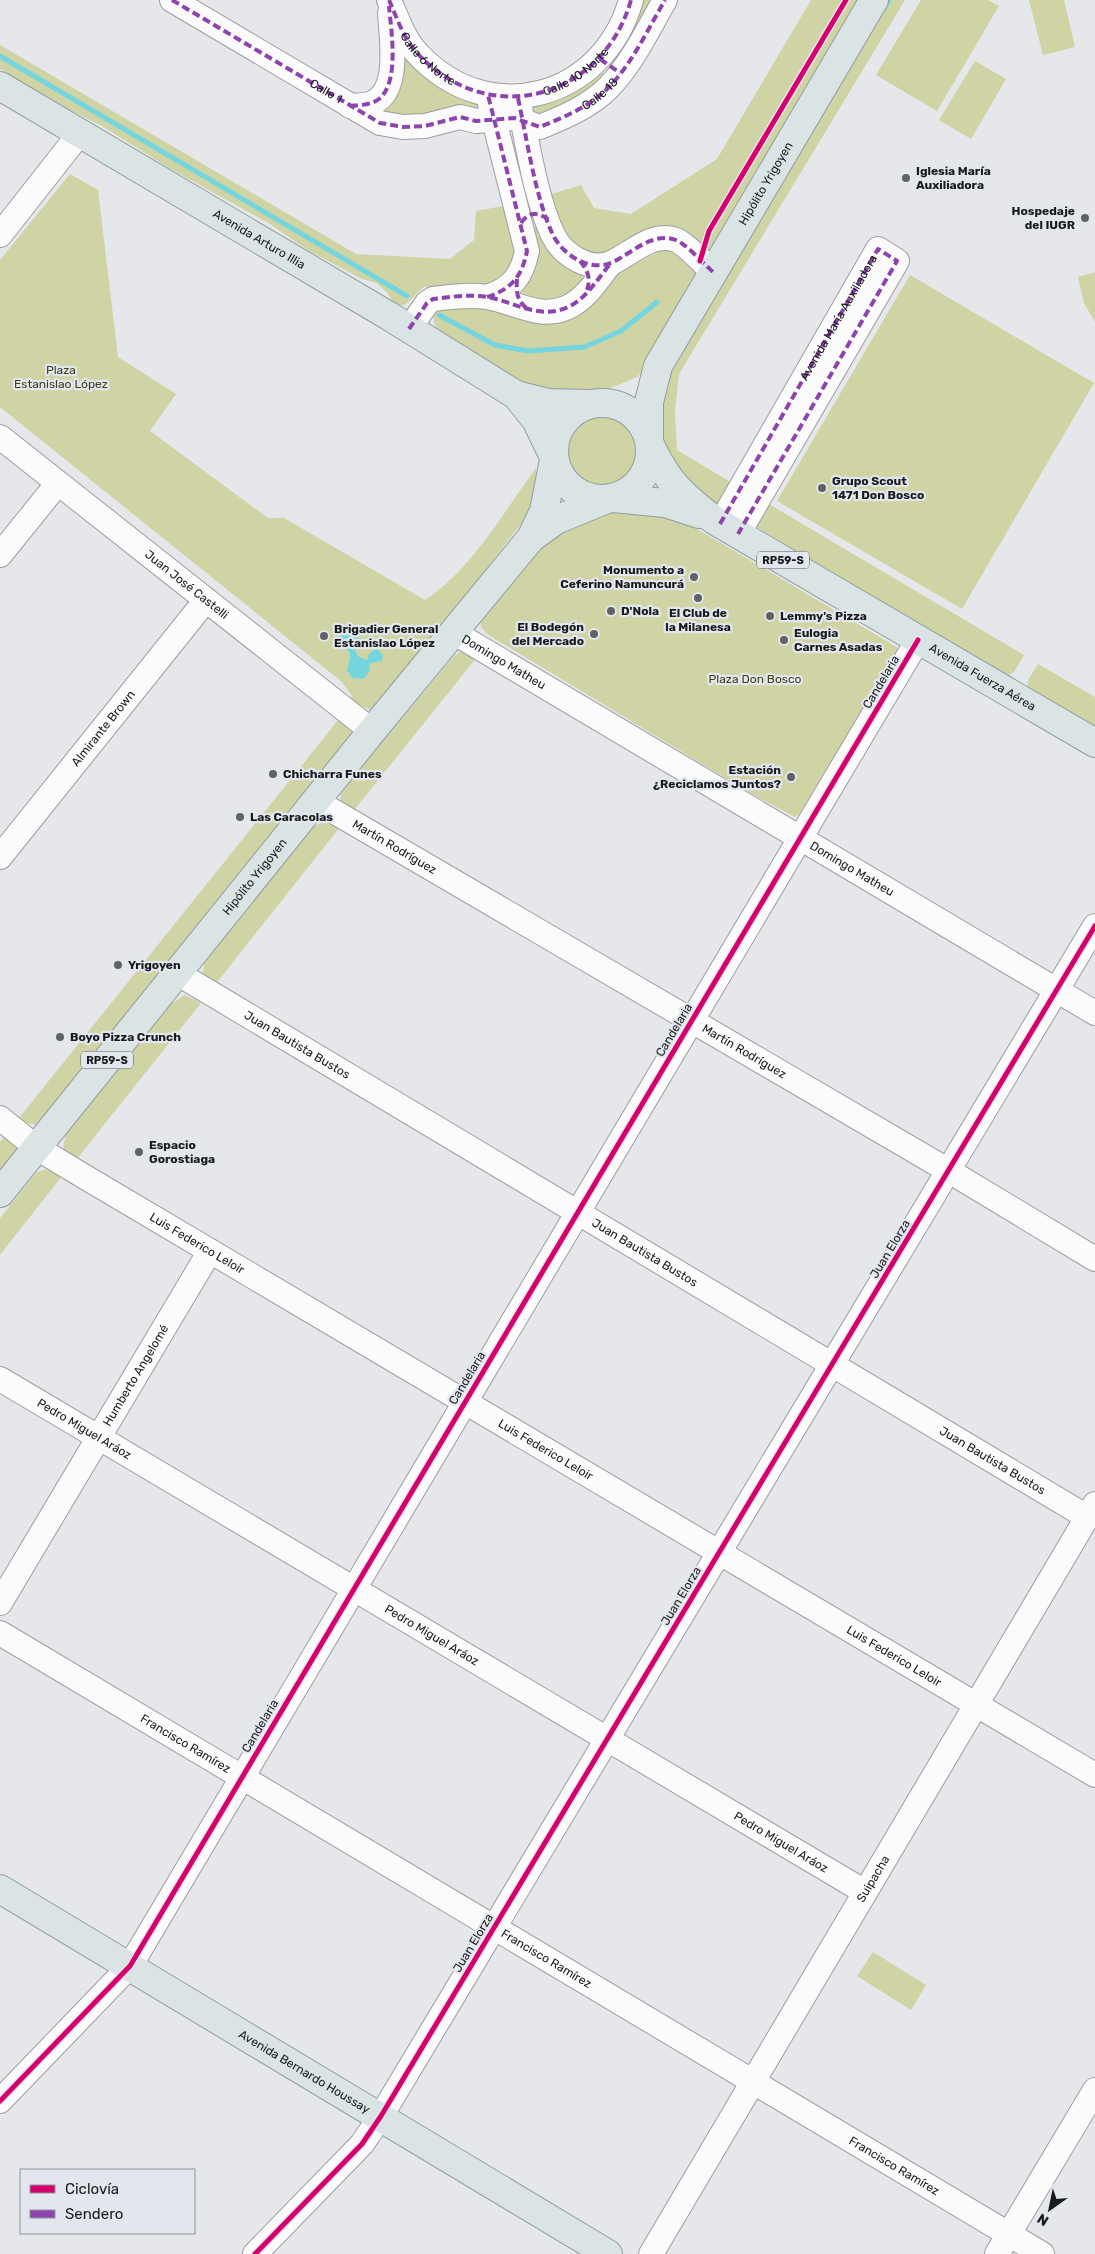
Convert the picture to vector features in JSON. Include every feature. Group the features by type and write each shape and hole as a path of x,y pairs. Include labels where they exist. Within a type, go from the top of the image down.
{"main road":[{"name":"Hipólito Yrigoyen","path":"649,442 649,402 658,366 874,0"},
{"name":"Avenida Arturo Illia","path":"0,86 409,329 516,396 536,420 554,457"},
{"name":"Hipólito Yrigoyen","path":"591,403 630,391 658,366"},
{"name":"Avenida Arturo Illia","path":"516,396 549,403 591,403"},
{"name":"RP59-S","path":"554,457 555,438 562,423 574,411 591,403 612,403 628,410 641,423 649,442"},
{"path":"554,457 561,476 573,489 589,497 610,498 629,491 642,478 649,462 649,442"},
{"name":"Avenida Fuerza Aérea","path":"649,442 662,471 673,486 724,526 1095,744"},
{"name":"Hipólito Yrigoyen","path":"0,1194 372,731 531,538 544,511 554,457"},
{"name":"Hipólito Yrigoyen","path":"531,538 556,520 610,498"},
{"name":"Avenida Fuerza Aérea","path":"610,498 665,503 724,526"},
{"name":"Avenida Bernardo Houssay","path":"0,1889 608,2254"}],"street":[{"name":"Calle 1","path":"172,0 380,123 403,127 425,126 460,117 476,121 493,120"},
{"name":"Calle 6 Norte","path":"350,106 369,104 380,98 388,87 392,73 389,0"},
{"name":"Calle 6 Norte","path":"389,0 403,32 417,53 452,80 488,96"},
{"name":"Calle 10 Norte","path":"488,96 518,98 540,94 560,86 588,69 600,59 623,21 630,0"},
{"name":"Calle 18","path":"493,120 514,118 540,127 571,114 607,89 620,74 665,0"},
{"path":"600,59 620,74"},
{"path":"487,297 509,288 517,279 524,267 527,251 488,96"},
{"path":"518,98 538,187 548,220 553,235 566,253 580,261 600,265 611,263 653,240 664,238 677,240 713,272"},
{"path":"0,235 80,133"},
{"path":"521,223 526,216 534,213 542,214 548,220"},
{"name":"Avenida María Auxiliadora","path":"878,249 897,261 724,526 878,249"},
{"path":"580,261 587,270 590,282 586,294"},
{"path":"409,329 427,303 433,299 487,297 528,310 540,312 556,311 572,305 586,294 611,263"},
{"path":"517,279 516,290 518,300 528,310"},
{"name":"Juan José Castelli","path":"0,437 372,731"},
{"path":"0,555 58,483"},
{"name":"Almirante Brown","path":"0,858 206,600"},
{"name":"Domingo Matheu","path":"453,632 1095,1013"},
{"name":"Candelaria","path":"0,2101 130,1966 918,640"},
{"name":"Martín Rodríguez","path":"316,801 949,1171 1095,1259"},
{"name":"Juan Elorza","path":"255,2254 362,2144 381,2116 1095,926"},
{"name":"Juan Bautista Bustos","path":"178,973 832,1364 1091,1510"},
{"name":"Luis Federico Leloir","path":"0,1118 37,1148 1095,1775"},
{"name":"Humberto Angelomé","path":"0,1603 210,1251"},
{"name":"Pedro Miguel Aráoz","path":"0,1379 865,1892"},
{"name":"Suipacha","path":"651,2254 1091,1510"},
{"name":"Francisco Ramírez","path":"0,1634 753,2082 1003,2244 1042,2254"},
{"path":"1003,2244 1095,2090"}],"green space":[{"path":"638,0 658,0 617,61 612,58"},
{"path":"811,0 863,0 713,256 693,244 588,255 561,233 552,194 581,185 594,208 631,214 717,159"},
{"path":"884,0 905,0 679,374 675,411 677,450 734,484 719,506 685,485 661,450 663,374"},
{"path":"921,0 988,0 999,6 937,111 876,75"},
{"path":"1029,0 1064,0 1075,47 1043,55"},
{"path":"0,45 356,254 450,259 474,240 476,211 503,206 519,246 510,271 493,283 483,286 424,287 404,305 396,306 377,283 362,279 309,251 270,224 169,168 102,126 60,105 0,69"},
{"path":"398,47 481,103 483,109 418,122 380,112"},
{"path":"975,61 1006,79 971,139 939,120"},
{"path":"597,70 606,75 605,81 551,115 528,115 532,101"},
{"name":"Plaza Estanislao López","path":"70,174 98,190 118,357 176,394 150,431 268,518 284,518 425,600 458,573 486,539 536,468 537,503 454,611 371,710 349,701 352,696 342,682 0,407 0,260"},
{"path":"538,225 582,276 579,286 572,294 556,301 524,297 521,289 532,230"},
{"path":"665,248 673,252 701,278 651,365 637,377 609,389 591,389 578,394 539,396 437,337 433,315 443,306 493,308 525,318 610,284 619,273"},
{"path":"1095,272 1095,322 1084,303 1078,277"},
{"path":"910,275 1094,383 962,609 777,501"},
{"path":"600,414 615,417 632,431 636,438 639,453 636,468 622,485 615,489 600,492 585,489 568,475 564,468 561,453 564,438 578,421 585,417"},
{"path":"762,500 1024,655 1014,672 1007,676 1002,674 753,525"},
{"name":"Plaza Don Bosco","path":"624,507 677,517 900,649 799,814 795,817 752,794 487,634 481,627 480,617 539,542"},
{"path":"460,652 477,657 351,814 340,802 341,794 346,786 455,655"},
{"path":"1038,664 1095,697 1095,730 1027,689 1028,680"},
{"path":"339,719 356,734 38,1125 25,1123 19,1118"},
{"path":"325,821 340,827 214,986 203,976 204,963 313,827"},
{"path":"185,995 201,1003 76,1160 63,1148 66,1134 171,1004"},
{"path":"7,1133 18,1144 19,1154 0,1177 0,1142"},
{"path":"47,1169 62,1176 0,1255 0,1218 37,1172"},
{"path":"873,1952 926,1985 911,2010 857,1976"}],"water":[{"path":"346,631 355,633 358,637 355,651 359,657 367,660 369,654 375,649 383,655 382,661 370,663 369,672 363,679 352,678 347,670 350,653 339,643 339,637"}],"waterway":[{"path":"883,10 889,0"},
{"path":"0,56 407,296"},
{"path":"439,315 495,345 528,351 584,347 621,331 657,302"}],"marked path":[{"path":"172,0 380,123 403,127 425,126 460,117 476,121 514,118 540,127 567,115 593,101 617,79 639,46 665,0"},
{"path":"389,0 401,28 413,48 446,78 477,92 509,96 541,93 570,81 596,61 617,34 631,0"},
{"path":"350,106 369,104 376,101 386,91 390,81 393,55 389,6"},
{"path":"600,59 620,73"},
{"path":"487,297 509,286 519,274 527,251 488,95"},
{"path":"518,98 541,203 553,235 563,249 587,264 604,265 613,262 643,244 659,238 667,238 676,240 685,246 713,272"},
{"path":"521,223 527,216 534,214 541,215 549,220"},
{"path":"720,524 878,249 897,261 738,534"},
{"path":"580,261 588,275 587,290"},
{"path":"409,329 427,303 433,299 480,296 540,311 561,310 578,301 611,263"},
{"path":"517,279 518,295 526,308"}],"cycle path":[{"path":"700,261 709,231 846,0"},
{"path":"0,2101 130,1966 918,640"},
{"path":"255,2254 362,2144 381,2116 1095,926"}],"place":[{"name":"Iglesia María Auxiliadora","path":"906,178"},
{"name":"Hospedaje del IUGR","path":"1085,218"},
{"name":"Grupo Scout 1471 Don Bosco","path":"822,488"},
{"name":"Monumento a Ceferino Namuncurá","path":"694,577"},
{"name":"El Club de la Milanesa","path":"698,598"},
{"name":"D'Nola","path":"611,611"},
{"name":"Lemmy's Pizza","path":"770,616"},
{"name":"El Bodegón del Mercado","path":"594,634"},
{"name":"Brigadier General Estanislao López","path":"324,636"},
{"name":"Eulogia Carnes Asadas","path":"784,640"},
{"name":"Chicharra Funes","path":"273,774"},
{"name":"Estación ¿Reciclamos Juntos?","path":"791,777"},
{"name":"Las Caracolas","path":"240,817"},
{"name":"Yrigoyen","path":"118,965"},
{"name":"Boyo Pizza Crunch","path":"60,1037"},
{"name":"Espacio Gorostiaga","path":"139,1152"}]}
